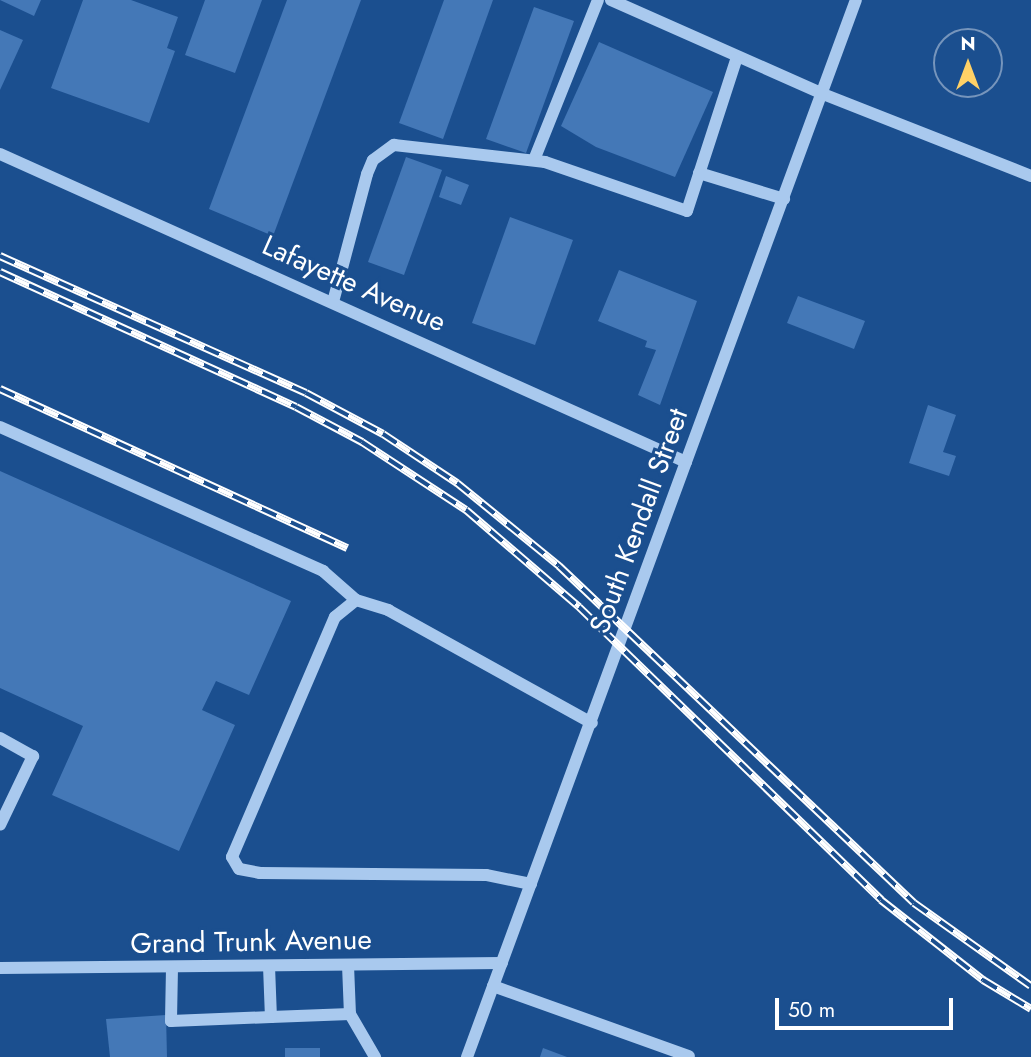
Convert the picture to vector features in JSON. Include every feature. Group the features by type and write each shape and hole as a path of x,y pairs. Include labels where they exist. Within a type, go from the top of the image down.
{"street":[{"path":"534,160 598,0"},
{"path":"611,0 823,94 1031,176"},
{"name":"South Kendall Street","path":"467,1057 856,0"},
{"path":"333,302 367,174 385,148 534,160 687,211 737,57"},
{"name":"Lafayette Avenue","path":"0,154 686,462"},
{"path":"699,173 784,199"},
{"path":"0,427 323,571 356,600 388,610 592,723"},
{"path":"356,600 335,617 234,846 234,864 260,873 486,875 531,884"},
{"path":"0,738 33,756 0,825"},
{"name":"Grand Trunk Avenue","path":"0,968 502,962"},
{"path":"348,965 349,1014 375,1057"},
{"path":"269,966 271,1017"},
{"path":"172,968 171,1021 349,1014"},
{"path":"493,986 689,1056"}],"building":[{"path":"0,0 41,0 34,16"},
{"path":"83,0 131,0 178,17 167,48 175,51 149,123 51,88"},
{"path":"205,0 262,0 235,73 185,55"},
{"path":"287,0 361,0 273,236 209,209"},
{"path":"444,0 493,0 443,139 399,123"},
{"path":"534,7 574,21 526,153 486,139"},
{"path":"0,30 23,40 0,90"},
{"path":"599,42 713,92 675,177 596,147 561,126"},
{"path":"406,157 442,170 404,275 368,262"},
{"path":"446,176 469,185 461,205 439,197"},
{"path":"510,217 573,240 535,345 472,323"},
{"path":"619,270 697,301 660,405 638,395 656,350 645,347 647,341 598,321"},
{"path":"798,296 865,321 854,349 787,323"},
{"path":"928,405 956,415 943,452 956,456 949,476 909,463"},
{"path":"0,471 291,601 249,695 216,681 202,710 235,725 179,851 52,795 83,726 0,688"},
{"path":"166,1015 167,1057 110,1057 106,1019"},
{"path":"285,1048 320,1048 320,1057 285,1057"},
{"path":"543,1048 567,1057 540,1057"}],"railway":[{"path":"0,256 306,393 383,434 457,483 559,566 914,903 1031,986"},
{"path":"0,272 296,407 362,442 466,510 579,607 881,900 983,980 1031,1009"},
{"path":"0,389 347,548"}]}
